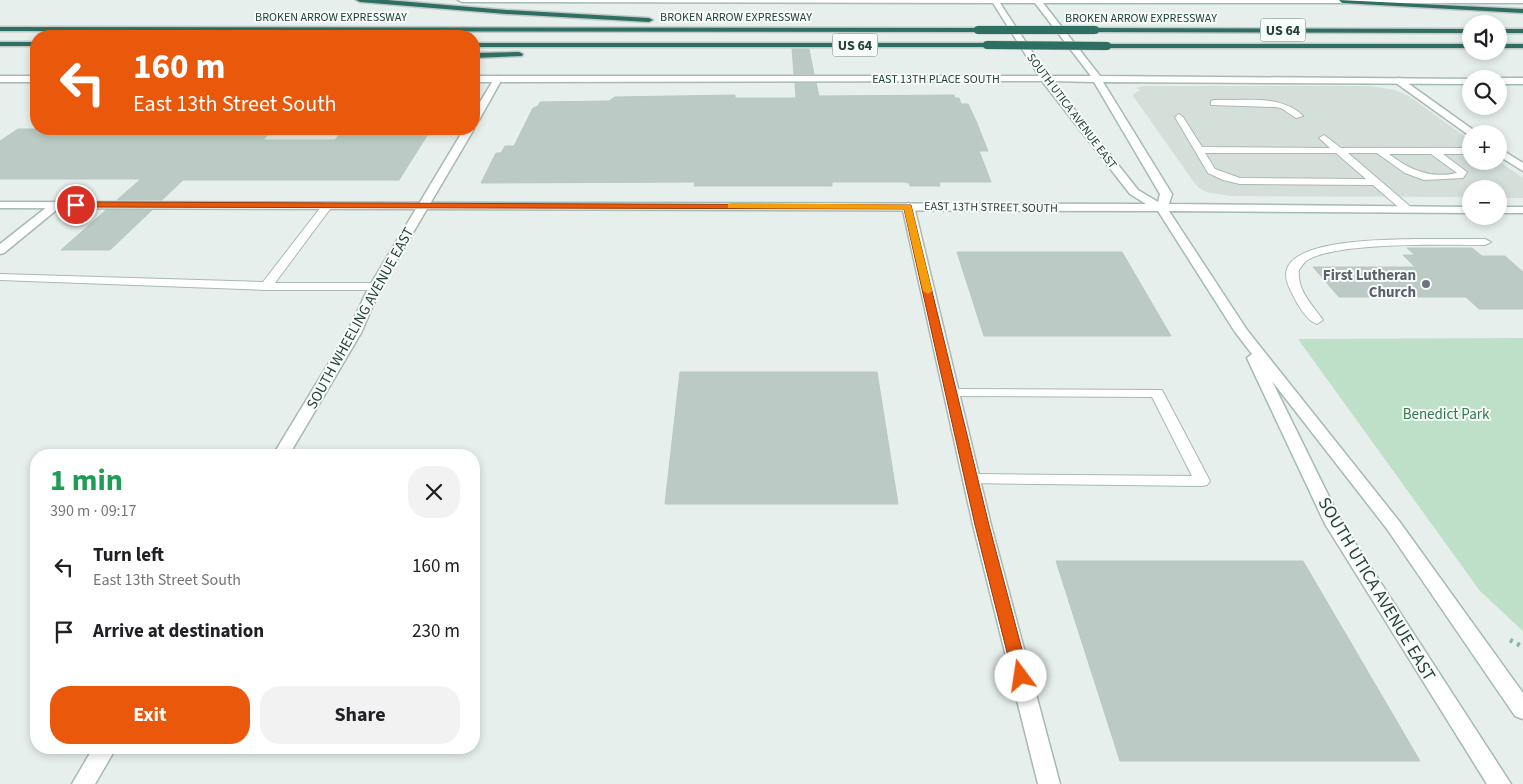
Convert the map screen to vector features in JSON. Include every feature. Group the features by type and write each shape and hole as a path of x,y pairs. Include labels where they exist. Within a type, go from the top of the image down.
{"highway":[{"path":"360,0 506,12 798,30"},
{"path":"1342,1 1523,11"},
{"name":"BROKEN ARROW EXPRESSWAY","path":"0,29 1462,31"},
{"path":"1507,31 1523,31"},
{"path":"0,44 30,44"},
{"name":"BROKEN ARROW EXPRESSWAY","path":"480,44 1462,46"},
{"path":"480,56 723,45"},
{"path":"1507,46 1523,46"}],"street":[{"path":"462,0 1523,1"},
{"name":"SOUTH UTICA AVENUE EAST","path":"995,1 1045,79 1134,192 1162,209 1242,332 1393,525 1523,710"},
{"path":"1038,1 1096,79 1166,194 1162,209"},
{"path":"0,79 30,79"},
{"name":"EAST 13TH PLACE SOUTH","path":"480,79 1462,81"},
{"path":"480,110 498,79"},
{"path":"1399,81 1462,126"},
{"path":"1507,81 1523,81"},
{"name":"SOUTH WHEELING AVENUE EAST","path":"285,449 354,333 375,287 465,135"},
{"path":"1507,157 1523,168"},
{"name":"EAST 13TH STREET SOUTH","path":"0,205 908,206 1462,210"},
{"path":"0,250 56,205"},
{"path":"908,206 972,479 1049,784"},
{"path":"1507,210 1523,210"},
{"name":"SOUTH UTICA AVENUE EAST","path":"1242,332 1334,524 1500,784"},
{"path":"83,784 101,754"}],"lane":[{"path":"1214,104 1275,104 1284,106 1299,116"},
{"path":"1179,117 1211,170 1226,178 1240,181 1374,182"},
{"path":"1324,138 1408,210"},
{"path":"1198,150 1462,151"},
{"path":"1380,151 1414,176 1460,176 1462,172 1433,151"},
{"path":"266,286 328,205"},
{"path":"1317,320 1304,304 1293,282 1294,268 1303,257 1358,244 1390,241 1485,242"},
{"path":"0,277 266,286 375,287"},
{"path":"952,392 1157,393 1202,481 972,479"}],"path":[{"path":"1510,640 1523,648"}],"shaded area":[{"path":"1143,86 1370,86 1395,90 1409,96 1462,134 1462,170 1507,170 1507,167 1523,178 1523,198 1507,198 1507,180 1462,180 1462,197 1230,196 1206,192 1193,181 1133,96 1140,90 1136,88"}],"green space":[{"name":"Benedict Park","path":"1523,338 1523,631 1480,591 1298,339"}],"building":[{"path":"792,49 809,49 814,74 794,74"},
{"path":"795,83 816,83 819,96 954,95 955,98 959,98 961,104 968,104 976,121 988,151 979,151 991,182 939,182 940,186 910,186 909,183 905,182 832,182 832,186 694,186 695,182 481,183 496,153 501,153 505,146 514,146 533,108 538,106 540,102 609,101 615,97 735,95 735,98 796,98"},
{"path":"18,129 30,129 30,135 268,135 263,140 335,140 339,135 427,135 399,180 183,180 162,200 117,200 141,179 0,179 0,141"},
{"path":"106,210 152,210 110,250 61,250"},
{"name":"First Lutheran Church","path":"1407,248 1472,248 1482,256 1505,256 1523,272 1523,309 1479,309 1466,297 1339,297 1313,267 1415,267 1403,255 1415,255"},
{"path":"957,252 1122,252 1171,336 984,336"},
{"path":"680,372 877,372 898,504 665,504"},
{"path":"1056,561 1303,561 1420,761 1120,761"}],"slow traffic":[{"path":"731,206 908,206 928,291"}],"place":[{"name":"First Lutheran Church","path":"1426,284"}],"route":[{"path":"76,205 908,206 982,525 1021,676"}]}
